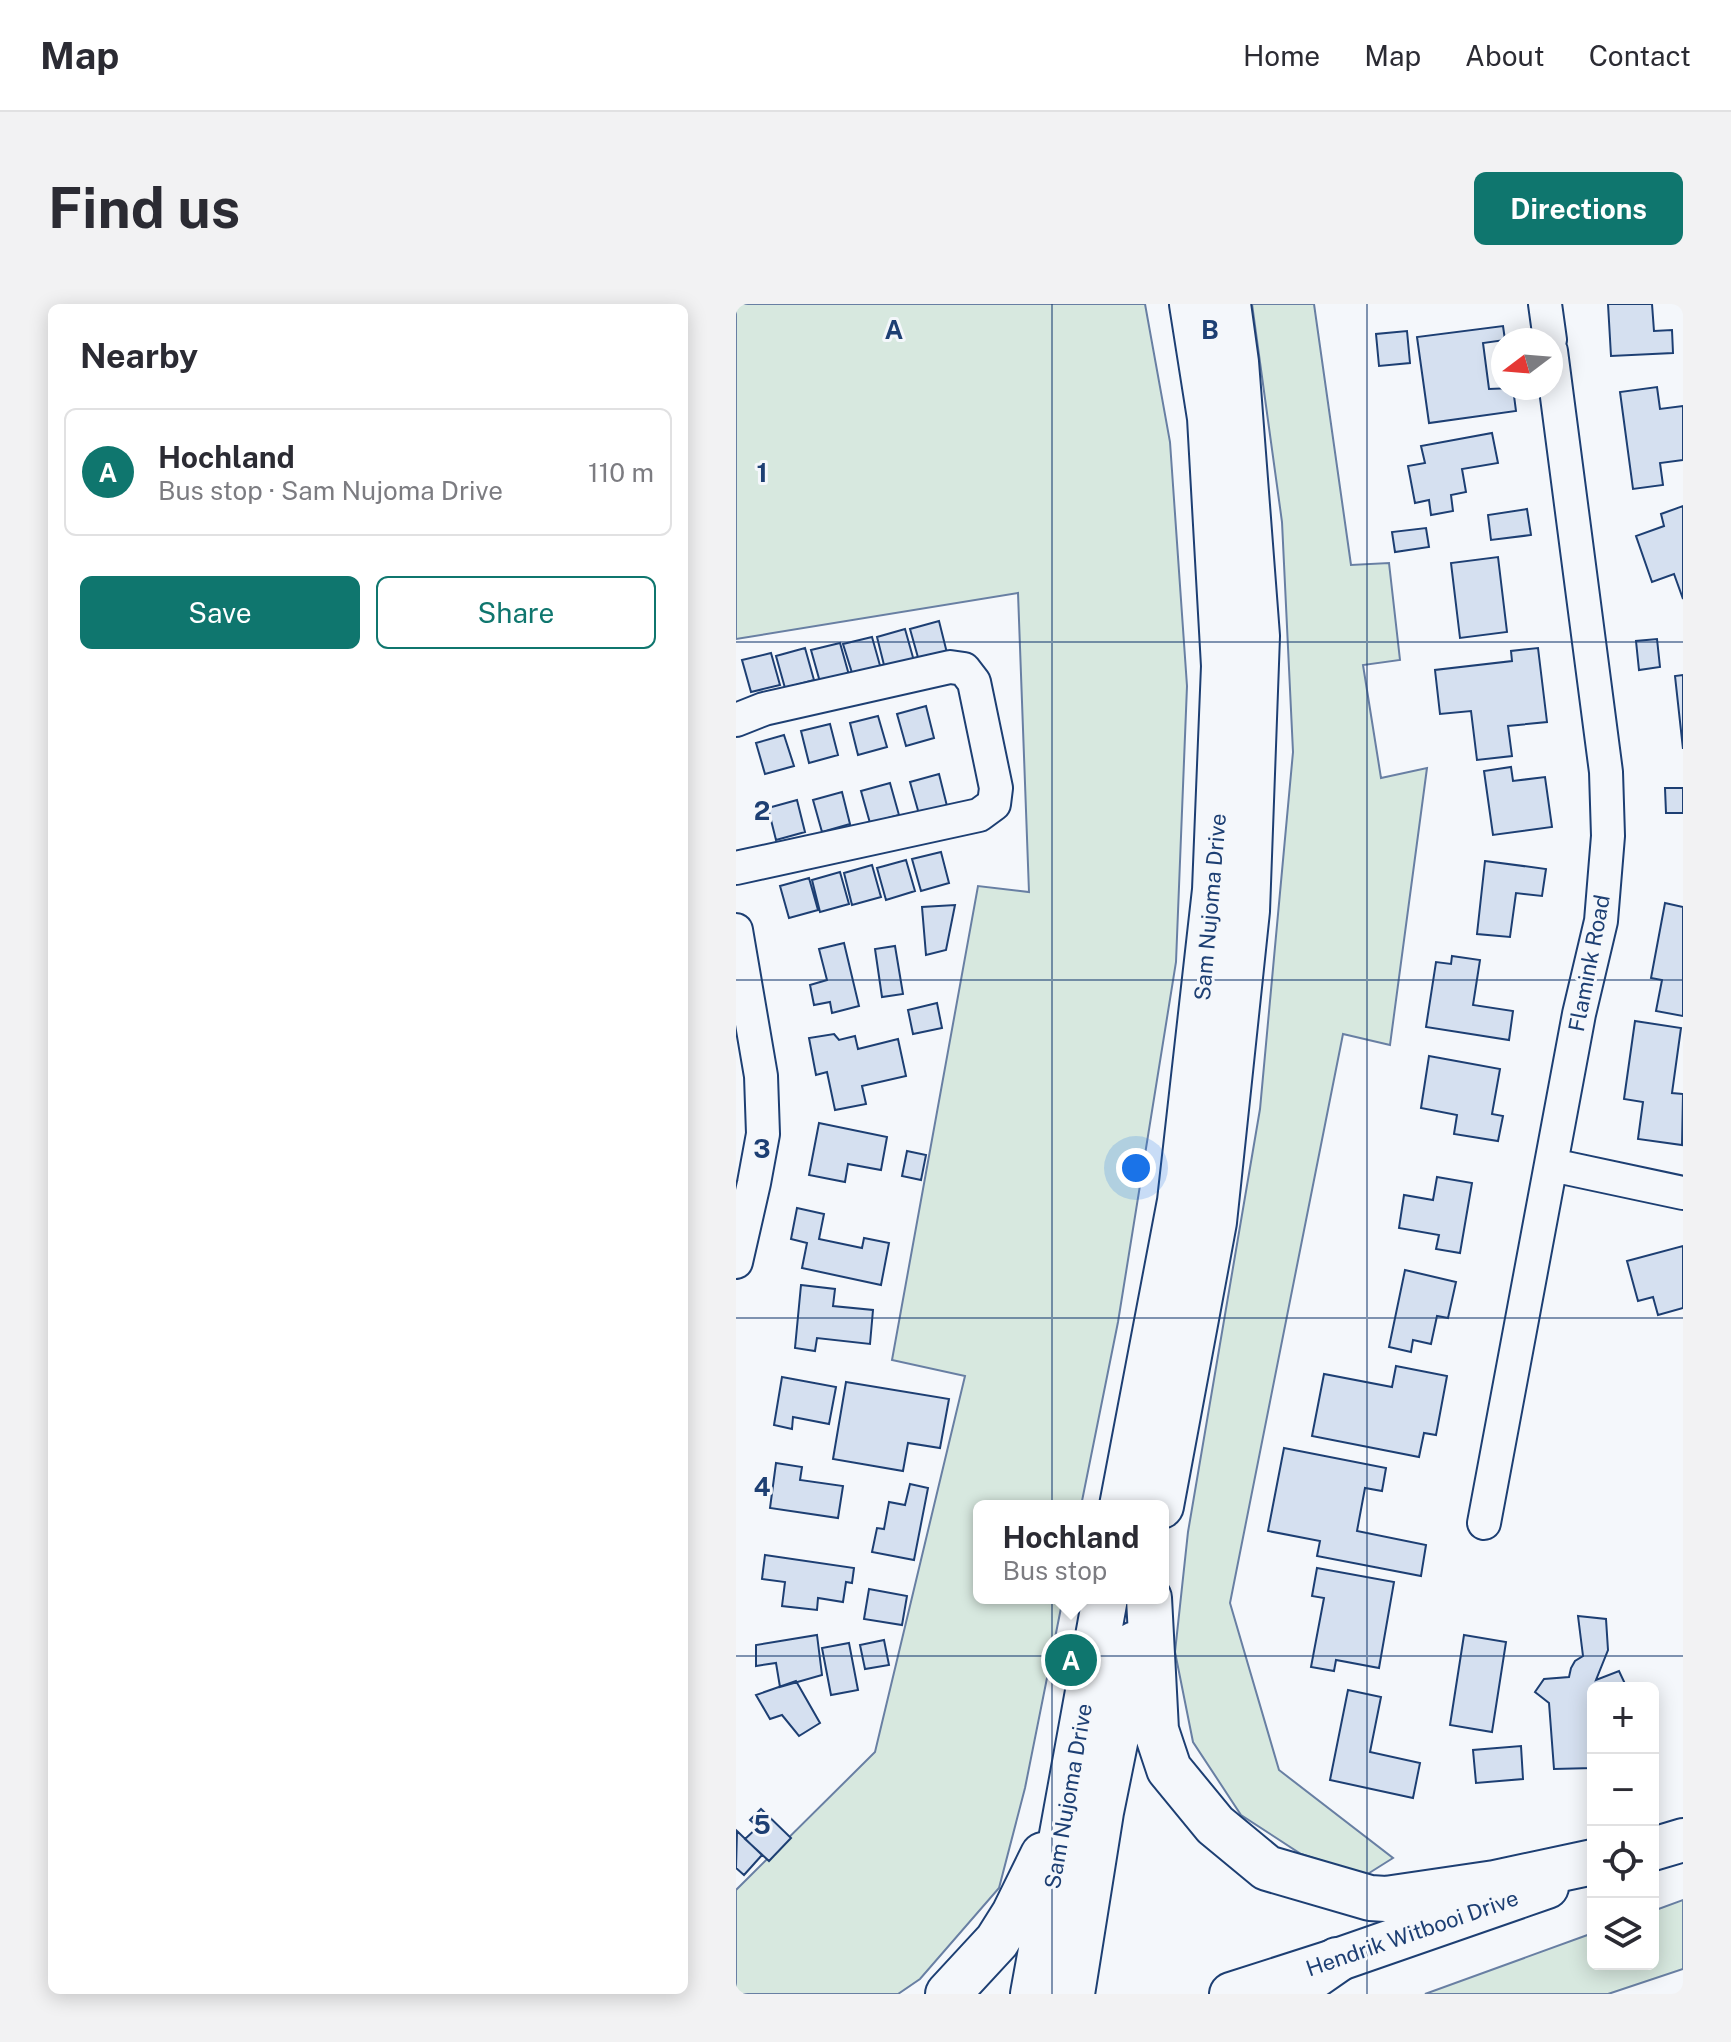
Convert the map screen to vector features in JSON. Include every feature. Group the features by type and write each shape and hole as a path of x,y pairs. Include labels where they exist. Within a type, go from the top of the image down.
{"highway":[{"name":"Sam Nujoma Drive","path":"1123,1500 1180,1201 1215,890 1224,666 1210,418 1192,304"},
{"name":"Sam Nujoma Drive","path":"1162,1500 1214,1222 1247,911 1257,636 1236,362 1228,304"},
{"name":"Sam Nujoma Drive","path":"1033,1994 1104,1604"},
{"name":"Sam Nujoma Drive","path":"1072,1994 1101,1812 1145,1604"},
{"path":"1146,1604 1156,1730 1169,1769 1215,1825 1267,1868 1370,1898 1386,1899 1495,1883 1587,1863"},
{"path":"948,1994 997,1941 1014,1914 1068,1798"},
{"path":"1288,1994 1337,1960"}],"main road":[{"path":"1659,1847 1683,1840"},
{"name":"Hendrik Witbooi Drive","path":"1231,1994 1587,1872"}],"street":[{"path":"1545,304 1548,328"},
{"name":"Flamink Road","path":"1484,1523 1579,1014 1601,921 1608,836 1606,772 1557,400"},
{"path":"736,720 764,709 950,667 964,669 974,682 996,788 994,804 979,815 736,868"},
{"path":"736,930 761,1076 763,1134 736,1262"},
{"path":"1552,1165 1683,1193"}],"shaded area":[{"path":"736,304 1145,304 1170,442 1187,686 1176,962 1118,1322 1082,1500 973,1500 973,1604 1062,1604 1025,1788 999,1888 920,1979 898,1994 736,1994 736,1890 875,1752 965,1376 892,1360 978,886 1029,892 1018,593 736,639"},
{"path":"1252,304 1314,304 1351,565 1389,563 1400,660 1363,665 1381,778 1427,768 1390,1045 1343,1034 1230,1603 1279,1770 1393,1858 1366,1875 1301,1854 1241,1815 1193,1742 1175,1652 1188,1532 1260,1109 1293,752 1282,522"},
{"path":"1683,1900 1683,1969 1608,1994 1425,1994 1587,1935 1587,1970 1659,1970 1659,1909"}],"building":[{"path":"1608,304 1652,304 1654,331 1672,330 1673,353 1611,356"},
{"path":"1503,326 1491,328 1491,342 1483,343 1489,389 1491,400 1515,400 1516,411 1429,423 1417,337"},
{"path":"1407,331 1410,363 1379,366 1376,334"},
{"path":"1657,387 1660,409 1683,406 1683,460 1660,463 1663,485 1633,489 1620,392"},
{"path":"1492,433 1498,463 1462,469 1466,492 1451,495 1453,511 1431,515 1429,500 1415,503 1408,466 1425,463 1421,446"},
{"path":"1683,506 1683,599 1674,574 1652,582 1636,536 1664,526 1661,514"},
{"path":"1527,509 1531,535 1491,540 1488,515"},
{"path":"1426,528 1429,547 1395,552 1392,532"},
{"path":"1498,557 1507,632 1460,638 1451,563"},
{"path":"939,621 947,653 919,661 910,629"},
{"path":"905,629 914,661 885,669 877,637"},
{"path":"872,637 881,669 853,676 843,644"},
{"path":"1657,639 1660,667 1639,670 1636,641"},
{"path":"840,643 849,675 820,682 811,650"},
{"path":"805,648 814,680 785,688 776,656"},
{"path":"1538,648 1547,722 1508,726 1512,756 1477,760 1471,711 1440,714 1435,670 1512,661 1511,651"},
{"path":"771,653 780,685 751,692 742,660"},
{"path":"1683,675 1683,749 1675,676"},
{"path":"926,706 934,738 906,746 897,714"},
{"path":"878,716 887,747 858,755 850,723"},
{"path":"830,724 838,755 809,763 801,731"},
{"path":"784,735 794,766 765,774 756,743"},
{"path":"1511,767 1513,781 1545,777 1552,827 1493,835 1484,771"},
{"path":"939,774 947,806 919,814 910,782"},
{"path":"890,783 899,815 870,823 861,791"},
{"path":"1665,788 1683,788 1683,813 1666,813"},
{"path":"842,792 850,824 822,832 813,800"},
{"path":"797,800 805,832 776,840 768,808"},
{"path":"941,852 949,883 921,891 912,859"},
{"path":"906,860 915,891 886,900 877,868"},
{"path":"1485,861 1546,869 1542,896 1516,893 1510,937 1477,934"},
{"path":"872,865 881,897 852,905 844,873"},
{"path":"840,872 849,904 820,912 812,880"},
{"path":"809,878 818,910 789,918 780,886"},
{"path":"1665,903 1683,907 1683,1016 1656,1011 1662,980 1651,978"},
{"path":"955,905 946,950 926,955 922,907"},
{"path":"844,943 859,1006 832,1013 830,1002 814,1005 810,985 827,980 819,949"},
{"path":"895,946 903,994 882,997 875,949"},
{"path":"1452,956 1480,960 1473,1005 1513,1011 1509,1040 1426,1027 1436,962 1451,964"},
{"path":"937,1003 942,1028 913,1034 908,1010"},
{"path":"1635,1021 1681,1028 1672,1093 1683,1094 1682,1145 1638,1139 1643,1102 1624,1099"},
{"path":"834,1034 839,1040 855,1036 858,1049 898,1039 906,1076 862,1086 866,1104 835,1110 827,1072 816,1075 809,1038"},
{"path":"1429,1056 1500,1069 1492,1114 1503,1116 1498,1141 1454,1134 1457,1115 1421,1108"},
{"path":"819,1123 887,1137 881,1170 848,1164 845,1182 809,1175"},
{"path":"907,1151 926,1155 921,1180 902,1176"},
{"path":"1437,1177 1472,1183 1460,1253 1436,1249 1439,1235 1399,1228 1404,1195 1433,1200"},
{"path":"797,1208 824,1214 819,1239 862,1248 864,1238 889,1243 881,1285 802,1268 807,1243 791,1239"},
{"path":"1683,1246 1683,1308 1658,1315 1653,1297 1638,1301 1627,1261"},
{"path":"1405,1270 1456,1282 1448,1318 1437,1316 1431,1344 1413,1340 1411,1352 1389,1347"},
{"path":"801,1285 835,1289 833,1306 873,1310 870,1344 817,1338 815,1351 795,1348"},
{"path":"1396,1366 1447,1376 1436,1435 1424,1433 1419,1457 1312,1436 1324,1374 1392,1387"},
{"path":"782,1377 836,1387 829,1424 793,1417 792,1429 774,1425"},
{"path":"846,1382 949,1399 940,1448 908,1443 903,1471 833,1459"},
{"path":"1284,1448 1386,1468 1382,1491 1365,1488 1357,1531 1426,1545 1421,1576 1317,1556 1320,1541 1268,1531"},
{"path":"776,1463 802,1467 800,1480 843,1486 838,1518 770,1508"},
{"path":"910,1484 928,1488 914,1560 872,1552 877,1528 884,1529 889,1502 905,1505"},
{"path":"765,1555 854,1568 852,1583 846,1582 843,1602 818,1598 817,1610 782,1606 785,1582 762,1579"},
{"path":"1317,1568 1394,1582 1379,1668 1336,1660 1334,1671 1311,1667 1324,1598 1312,1596"},
{"path":"869,1589 907,1596 902,1625 864,1619"},
{"path":"1578,1616 1606,1619 1608,1650 1596,1680 1619,1671 1624,1682 1587,1682 1587,1768 1554,1769 1549,1703 1535,1692 1544,1679 1569,1677 1575,1661 1583,1656"},
{"path":"817,1635 822,1675 780,1687 776,1663 756,1666 756,1645"},
{"path":"1464,1635 1506,1642 1492,1732 1450,1725"},
{"path":"884,1640 889,1665 865,1669 860,1645"},
{"path":"849,1643 858,1690 831,1695 822,1648"},
{"path":"796,1681 820,1723 799,1736 782,1715 770,1719 756,1695"},
{"path":"1348,1690 1381,1697 1370,1752 1420,1763 1413,1798 1330,1780"},
{"path":"1521,1746 1523,1779 1476,1783 1473,1750"},
{"path":"761,1809 791,1838 769,1861 745,1839 758,1827 750,1820"},
{"path":"737,1831 762,1855 744,1875 736,1868"}],"place":[{"name":"Hochland","path":"1071,1660"}]}
